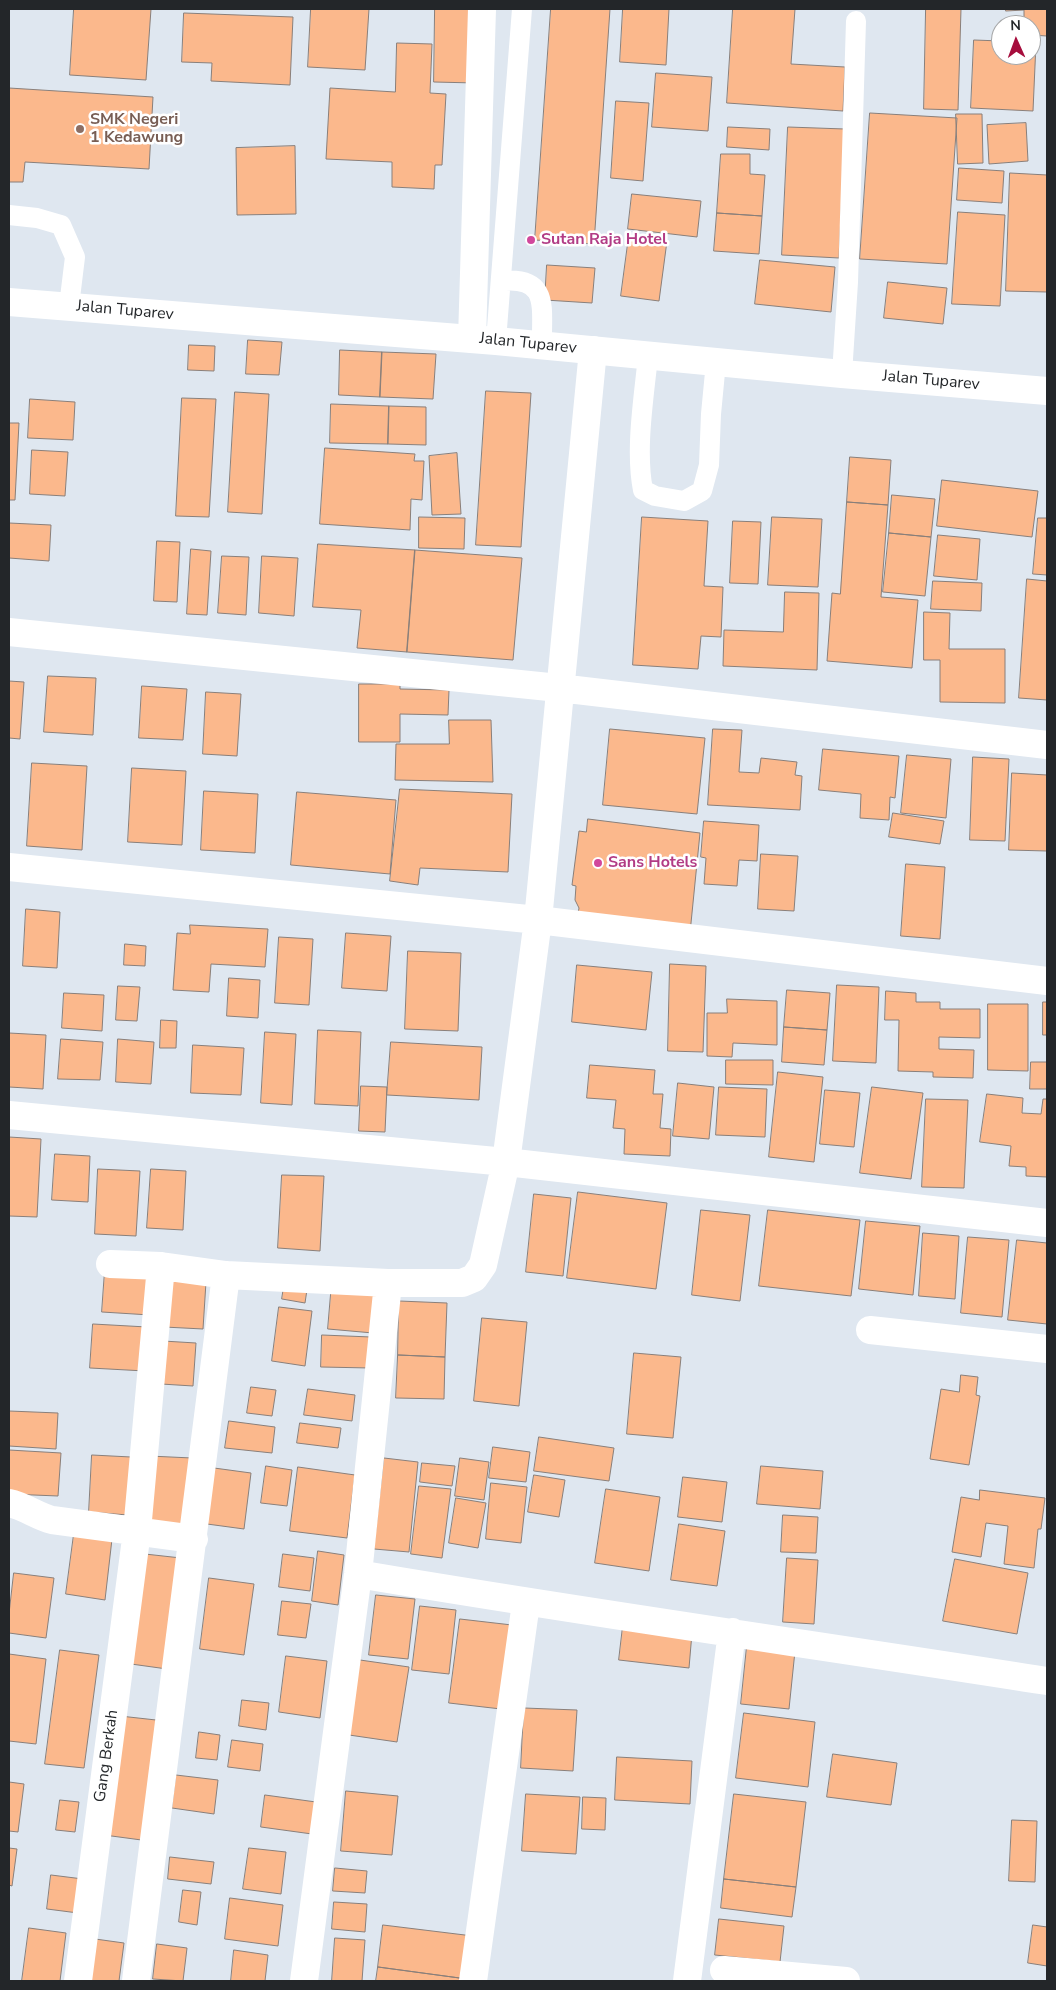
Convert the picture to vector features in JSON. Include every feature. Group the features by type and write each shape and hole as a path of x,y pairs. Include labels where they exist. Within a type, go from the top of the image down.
{"street":[{"path":"482,9 484,340"},
{"name":"Jalan Tuparev","path":"9,302 484,340 842,374 1047,391"},
{"path":"110,1264 161,1266 226,1275 388,1283 462,1283 474,1278 483,1265 506,1162 538,920 593,350"},
{"path":"9,632 559,688 1047,745"},
{"path":"9,867 538,920 1047,981"},
{"path":"9,1115 506,1162 1047,1223"},
{"name":"Gang Berkah","path":"78,1981 137,1531 161,1266"},
{"path":"136,1981 194,1539 226,1275"},
{"path":"304,1981 358,1574 388,1283"},
{"path":"870,1330 1047,1349"},
{"path":"9,1503 20,1505 39,1516 52,1520 194,1539"},
{"path":"358,1574 526,1603 732,1632 1047,1681"},
{"path":"474,1981 526,1603"},
{"path":"687,1981 732,1632"},
{"path":"724,1970 846,1981"}],"lane":[{"path":"484,340 501,281 522,9"},
{"path":"842,374 848,282 856,21"},
{"path":"9,215 37,218 61,225 75,257 69,306"},
{"path":"501,281 516,280 529,282 538,290 541,298 542,346"},
{"path":"648,356 641,420 640,478 643,490 655,496 684,501 702,491 709,465 716,362"}],"building":[{"path":"74,9 151,9 146,80 70,75"},
{"path":"311,9 369,9 365,70 308,67"},
{"path":"435,9 475,9 475,83 434,82"},
{"path":"551,9 610,9 594,244 535,240"},
{"path":"623,9 669,9 666,65 620,62"},
{"path":"733,9 795,9 791,64 845,67 843,111 727,103"},
{"path":"926,9 961,9 958,110 924,109"},
{"path":"1006,9 1047,9 1047,36 1041,36 1041,15 1024,15 1024,10 1006,11"},
{"path":"184,13 293,17 290,85 211,81 212,63 182,62"},
{"path":"974,40 991,41 991,65 1035,65 1033,111 971,108"},
{"path":"397,43 432,44 430,93 446,94 442,165 435,165 434,189 392,187 392,162 326,159 330,88 395,92"},
{"path":"656,73 712,77 708,131 652,127"},
{"name":"SMK Negeri 1 Kedawung","path":"9,88 153,97 149,169 25,162 23,182 9,182"},
{"path":"616,101 649,103 643,181 611,178"},
{"path":"870,113 957,118 947,264 860,259"},
{"path":"956,114 982,114 983,163 958,164"},
{"path":"1026,123 1028,161 989,164 987,125"},
{"path":"728,127 770,129 769,150 727,147"},
{"path":"788,127 845,129 839,258 782,255"},
{"path":"295,146 296,214 237,215 236,148"},
{"path":"721,154 750,154 750,174 765,175 762,216 717,213"},
{"path":"959,168 1004,171 1002,203 957,200"},
{"path":"1010,173 1047,175 1047,292 1006,291"},
{"path":"632,194 701,201 697,237 628,229"},
{"path":"958,212 1005,215 1000,306 952,304"},
{"path":"717,213 762,216 759,254 714,251"},
{"path":"629,236 667,241 659,301 621,296"},
{"path":"760,260 835,267 831,312 755,304"},
{"path":"547,265 595,268 592,303 545,300"},
{"path":"888,282 947,288 943,324 884,318"},
{"path":"248,340 282,342 279,375 246,374"},
{"path":"189,345 215,346 214,371 188,370"},
{"path":"340,350 382,352 380,397 339,395"},
{"path":"382,352 436,354 433,399 380,397"},
{"path":"486,391 531,393 521,547 476,545"},
{"path":"235,392 269,394 262,514 228,512"},
{"path":"182,398 216,399 209,517 176,516"},
{"path":"30,399 75,402 73,440 28,438"},
{"path":"331,404 389,406 388,444 330,443"},
{"path":"389,406 426,407 426,445 388,444"},
{"path":"9,423 19,423 15,500 9,500"},
{"path":"325,448 415,454 414,461 424,461 422,500 411,499 410,530 320,524"},
{"path":"32,450 68,452 65,496 30,494"},
{"path":"457,453 461,514 432,515 429,456"},
{"path":"850,457 891,460 888,505 847,502"},
{"path":"942,480 1038,491 1032,537 937,526"},
{"path":"892,495 935,499 931,537 889,533"},
{"path":"847,502 888,505 881,597 918,600 912,668 827,661 832,593 840,594"},
{"path":"419,517 465,518 464,549 419,548"},
{"path":"642,517 708,521 704,586 723,587 721,637 701,636 698,669 633,665"},
{"path":"772,517 822,519 818,587 768,585"},
{"path":"1038,518 1047,518 1047,575 1033,574"},
{"path":"733,521 761,522 758,584 730,583"},
{"path":"9,523 51,525 49,561 9,558"},
{"path":"889,533 931,537 925,596 883,592"},
{"path":"938,535 980,539 977,580 934,576"},
{"path":"157,541 180,542 177,602 154,601"},
{"path":"318,544 415,550 407,652 357,648 361,610 313,607"},
{"path":"191,549 211,551 207,615 187,614"},
{"path":"415,550 522,558 513,660 407,652"},
{"path":"222,556 249,557 246,615 218,613"},
{"path":"262,556 298,558 294,616 259,613"},
{"path":"1027,579 1047,581 1047,700 1019,698"},
{"path":"933,581 982,583 981,611 931,609"},
{"path":"785,592 819,593 817,670 723,666 724,630 783,632"},
{"path":"924,612 950,613 949,649 1005,649 1005,703 940,702 940,660 924,660"},
{"path":"48,676 96,678 93,735 44,732"},
{"path":"9,681 24,682 20,739 9,738"},
{"path":"359,684 400,684 400,689 449,690 448,715 400,714 400,742 359,742"},
{"path":"142,686 187,689 183,740 139,738"},
{"path":"206,692 241,694 237,756 203,754"},
{"path":"449,720 491,720 493,782 395,780 396,744 449,744"},
{"path":"610,729 705,738 697,814 603,805"},
{"path":"713,729 742,730 739,772 759,773 761,758 797,762 795,775 802,776 800,810 708,805"},
{"path":"823,749 899,756 895,798 890,797 889,820 860,818 861,794 819,790"},
{"path":"907,755 951,759 946,818 901,813"},
{"path":"973,757 1009,759 1005,841 970,840"},
{"path":"32,763 87,766 82,850 27,846"},
{"path":"132,768 186,771 182,845 128,842"},
{"path":"1012,773 1047,775 1047,851 1009,850"},
{"path":"400,789 512,794 508,872 420,868 418,885 390,881"},
{"path":"204,791 258,794 255,853 201,850"},
{"path":"297,792 396,800 390,874 291,865"},
{"path":"893,813 944,821 940,844 889,837"},
{"path":"588,819 700,833 690,933 577,919 579,908 575,900 576,886 572,885 579,831 586,832"},
{"path":"704,821 759,825 757,861 739,860 737,886 704,884 706,858 701,857"},
{"path":"761,854 798,856 794,911 758,909"},
{"path":"906,864 945,867 940,939 901,936"},
{"path":"26,909 60,912 57,968 23,966"},
{"path":"190,925 268,929 265,967 211,964 209,992 173,990 177,933 190,934"},
{"path":"346,933 391,936 387,991 342,988"},
{"path":"279,937 313,939 309,1005 275,1003"},
{"path":"125,944 146,946 145,966 124,965"},
{"path":"408,951 461,953 458,1031 405,1029"},
{"path":"670,964 706,966 703,1052 668,1051"},
{"path":"577,965 652,972 646,1030 572,1022"},
{"path":"229,978 260,980 258,1018 227,1016"},
{"path":"837,985 879,987 876,1063 833,1061"},
{"path":"118,986 140,987 137,1021 116,1020"},
{"path":"787,990 830,993 827,1030 784,1027"},
{"path":"886,991 916,993 916,1002 940,1002 940,1009 980,1009 980,1038 939,1037 939,1049 974,1050 973,1078 933,1077 933,1072 898,1071 899,1020 885,1020"},
{"path":"64,993 104,995 102,1031 62,1028"},
{"path":"727,999 777,1001 777,1045 733,1043 732,1057 707,1056 707,1013 727,1013"},
{"path":"1043,1002 1047,1002 1047,1035 1043,1035"},
{"path":"988,1004 1028,1004 1028,1071 988,1070"},
{"path":"161,1020 177,1021 176,1048 160,1048"},
{"path":"784,1027 827,1030 824,1065 782,1062"},
{"path":"318,1030 361,1032 358,1106 315,1104"},
{"path":"265,1032 296,1034 292,1105 261,1103"},
{"path":"9,1033 46,1035 43,1089 9,1087"},
{"path":"61,1039 103,1042 100,1080 58,1079"},
{"path":"118,1039 154,1042 151,1084 116,1082"},
{"path":"391,1042 482,1047 479,1100 387,1095"},
{"path":"193,1045 244,1048 241,1095 191,1093"},
{"path":"726,1060 773,1060 773,1085 726,1084"},
{"path":"1031,1062 1047,1062 1047,1089 1030,1089"},
{"path":"590,1065 655,1070 653,1094 663,1094 660,1128 671,1129 670,1156 624,1154 625,1129 613,1128 616,1100 587,1098"},
{"path":"778,1072 823,1077 814,1162 769,1157"},
{"path":"678,1083 714,1087 709,1139 673,1136"},
{"path":"361,1086 387,1087 385,1132 359,1131"},
{"path":"719,1087 767,1089 765,1137 716,1135"},
{"path":"872,1087 923,1093 911,1179 860,1173"},
{"path":"825,1090 860,1093 854,1147 820,1144"},
{"path":"987,1094 1023,1098 1022,1113 1041,1114 1043,1099 1047,1099 1047,1177 1026,1176 1026,1167 1009,1166 1011,1146 980,1142"},
{"path":"926,1099 968,1100 964,1188 922,1187"},
{"path":"9,1137 41,1139 37,1217 9,1216"},
{"path":"55,1154 90,1156 88,1202 52,1200"},
{"path":"98,1169 140,1171 136,1236 95,1234"},
{"path":"151,1169 186,1171 183,1230 147,1228"},
{"path":"282,1175 324,1176 320,1251 278,1248"},
{"path":"578,1192 667,1203 656,1289 567,1278"},
{"path":"534,1194 571,1198 563,1276 526,1272"},
{"path":"701,1210 750,1215 740,1301 692,1295"},
{"path":"768,1210 860,1220 851,1296 759,1286"},
{"path":"866,1221 920,1226 913,1295 859,1289"},
{"path":"923,1233 959,1236 955,1299 919,1296"},
{"path":"968,1237 1009,1240 1002,1317 961,1313"},
{"path":"1017,1240 1047,1243 1047,1324 1008,1320"},
{"path":"105,1270 153,1273 150,1315 102,1312"},
{"path":"167,1279 206,1282 203,1329 164,1327"},
{"path":"285,1280 308,1283 305,1303 282,1299"},
{"path":"332,1282 378,1286 373,1333 328,1329"},
{"path":"399,1301 447,1303 445,1357 398,1355"},
{"path":"279,1307 312,1311 305,1366 272,1361"},
{"path":"482,1318 527,1322 519,1406 474,1401"},
{"path":"93,1324 147,1327 145,1371 90,1368"},
{"path":"322,1335 371,1337 370,1368 321,1367"},
{"path":"163,1341 196,1343 193,1386 161,1384"},
{"path":"634,1353 681,1357 673,1438 627,1434"},
{"path":"398,1355 445,1357 444,1399 396,1398"},
{"path":"961,1375 978,1377 976,1395 980,1396 969,1465 930,1459 941,1389 959,1392"},
{"path":"251,1387 276,1390 272,1416 247,1413"},
{"path":"308,1389 355,1395 352,1421 304,1415"},
{"path":"9,1411 58,1413 56,1449 9,1446"},
{"path":"229,1421 275,1427 272,1453 225,1448"},
{"path":"300,1423 341,1428 338,1448 297,1443"},
{"path":"539,1437 614,1448 609,1481 534,1471"},
{"path":"493,1447 530,1452 526,1482 489,1478"},
{"path":"9,1450 61,1453 58,1496 9,1494"},
{"path":"92,1455 131,1457 128,1515 89,1512"},
{"path":"149,1456 192,1458 189,1527 145,1525"},
{"path":"384,1458 418,1462 409,1552 374,1549"},
{"path":"460,1458 489,1462 484,1500 455,1496"},
{"path":"422,1463 455,1466 452,1486 420,1482"},
{"path":"266,1466 292,1470 287,1506 261,1503"},
{"path":"761,1466 823,1471 820,1509 757,1504"},
{"path":"298,1467 355,1475 347,1538 290,1531"},
{"path":"214,1468 251,1473 244,1529 207,1524"},
{"path":"534,1475 565,1480 559,1517 528,1512"},
{"path":"683,1477 727,1482 722,1522 678,1517"},
{"path":"491,1483 527,1487 521,1543 486,1539"},
{"path":"419,1486 451,1489 442,1558 411,1554"},
{"path":"606,1489 660,1497 649,1571 595,1563"},
{"path":"980,1490 1045,1498 1041,1529 1038,1529 1034,1568 1004,1564 1008,1526 986,1523 981,1557 952,1552 961,1497 979,1500"},
{"path":"456,1498 486,1503 478,1548 449,1543"},
{"path":"783,1515 818,1517 816,1553 781,1552"},
{"path":"679,1524 725,1531 717,1586 671,1580"},
{"path":"74,1534 112,1539 105,1600 66,1594"},
{"path":"318,1551 344,1555 338,1605 312,1601"},
{"path":"145,1554 181,1558 167,1669 131,1664"},
{"path":"283,1554 314,1558 310,1591 279,1587"},
{"path":"787,1558 818,1560 814,1624 783,1622"},
{"path":"955,1559 1028,1573 1017,1634 943,1621"},
{"path":"14,1573 54,1578 46,1638 9,1633 9,1614"},
{"path":"209,1578 254,1584 244,1655 200,1649"},
{"path":"376,1595 415,1599 408,1659 369,1655"},
{"path":"282,1601 311,1604 306,1638 278,1635"},
{"path":"420,1606 456,1610 449,1674 412,1670"},
{"path":"460,1619 512,1625 501,1709 449,1703"},
{"path":"623,1626 692,1633 689,1668 619,1660"},
{"path":"747,1646 795,1651 789,1709 741,1704"},
{"path":"60,1650 99,1655 84,1768 45,1764"},
{"path":"9,1654 46,1659 36,1744 9,1741"},
{"path":"286,1656 327,1661 320,1718 279,1712"},
{"path":"360,1660 409,1667 397,1742 349,1735"},
{"path":"242,1700 269,1703 266,1730 239,1726"},
{"path":"524,1708 577,1710 573,1771 521,1768"},
{"path":"744,1713 815,1722 808,1787 736,1778"},
{"path":"120,1716 165,1721 149,1841 104,1835"},
{"path":"199,1732 220,1735 217,1760 196,1758"},
{"path":"232,1740 263,1744 260,1771 228,1767"},
{"path":"833,1754 897,1763 891,1805 827,1797"},
{"path":"617,1757 692,1761 690,1804 615,1800"},
{"path":"176,1775 218,1780 214,1814 172,1808"},
{"path":"9,1782 24,1784 18,1832 9,1831"},
{"path":"346,1791 398,1796 392,1855 341,1851"},
{"path":"526,1794 580,1797 576,1854 522,1851"},
{"path":"734,1794 806,1802 796,1887 724,1879"},
{"path":"265,1795 316,1802 312,1834 261,1827"},
{"path":"583,1797 606,1798 605,1830 582,1829"},
{"path":"60,1800 79,1802 75,1832 56,1830"},
{"path":"1012,1820 1037,1821 1035,1882 1009,1881"},
{"path":"9,1848 17,1849 12,1886 9,1885"},
{"path":"249,1848 286,1852 281,1894 243,1889"},
{"path":"170,1857 214,1862 211,1884 168,1879"},
{"path":"335,1868 367,1871 365,1893 333,1891"},
{"path":"51,1875 83,1879 78,1913 47,1909"},
{"path":"724,1879 796,1887 792,1917 721,1908"},
{"path":"183,1890 201,1892 197,1925 179,1922"},
{"path":"230,1898 283,1905 278,1946 225,1939"},
{"path":"334,1902 367,1904 365,1932 332,1929"},
{"path":"719,1919 784,1926 780,1962 715,1955"},
{"path":"383,1925 473,1936 467,1979 378,1967"},
{"path":"1033,1925 1047,1927 1047,1966 1028,1963"},
{"path":"29,1928 66,1933 60,1981 22,1981"},
{"path":"88,1938 124,1943 119,1981 82,1981"},
{"path":"335,1938 365,1940 362,1981 332,1981"},
{"path":"157,1944 187,1948 183,1981 153,1979"},
{"path":"234,1950 268,1955 265,1981 231,1981"},
{"path":"378,1967 467,1979 467,1981 376,1981"}],"place":[{"name":"SMK Negeri 1 Kedawung","path":"80,129"},
{"name":"Sutan Raja Hotel","path":"531,240"},
{"name":"Sans Hotels","path":"598,863"}]}
